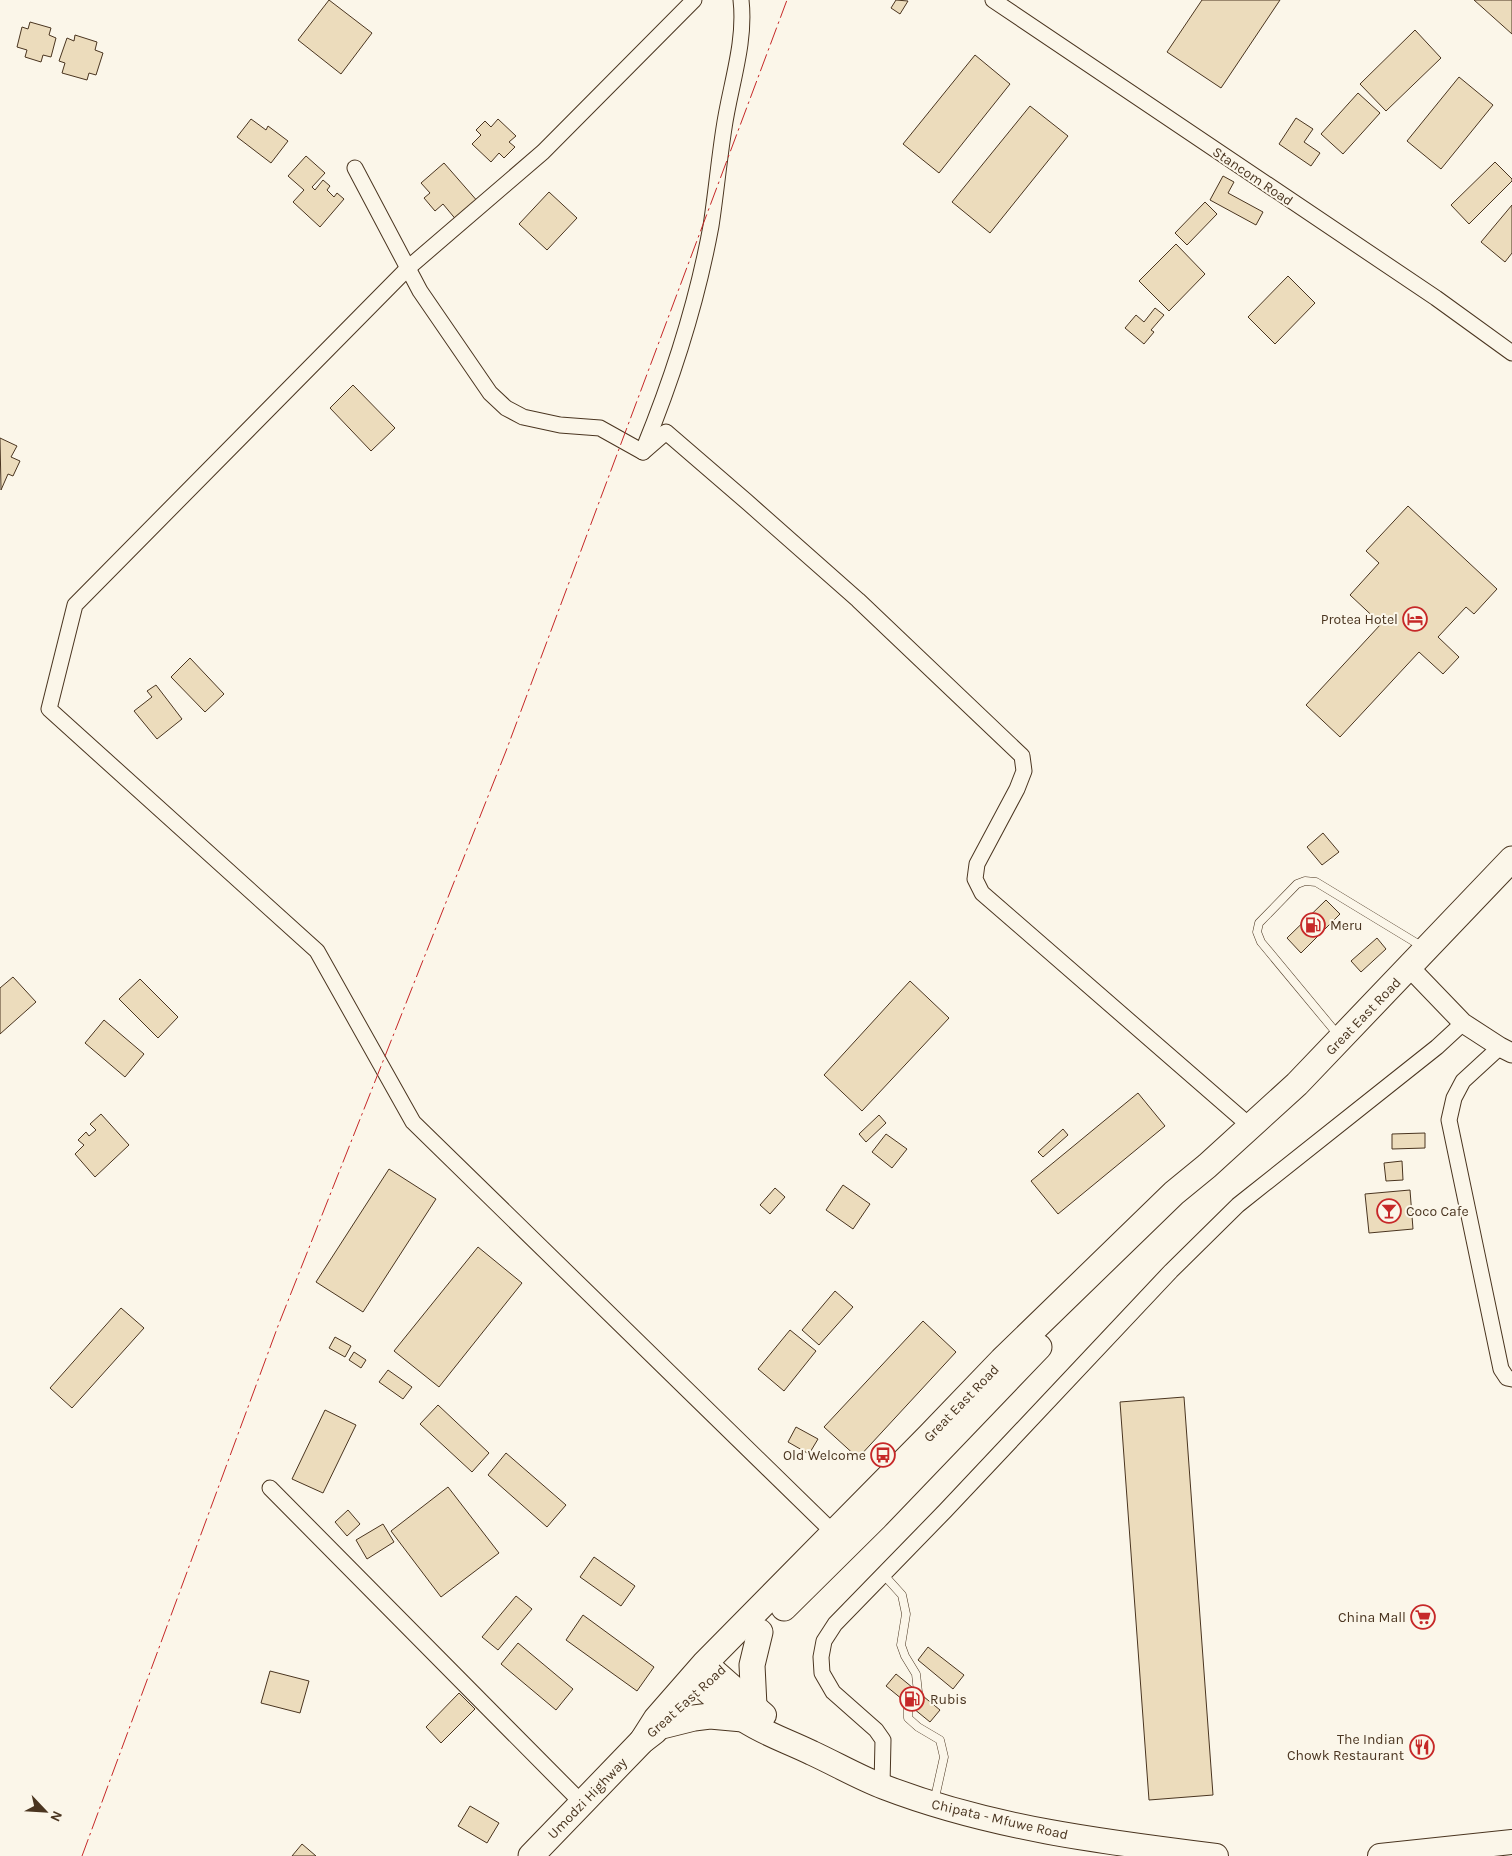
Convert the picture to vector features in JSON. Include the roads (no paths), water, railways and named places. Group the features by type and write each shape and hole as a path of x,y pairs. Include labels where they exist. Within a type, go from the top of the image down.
{"highway":[{"name":"Great East Road","path":"642,1741 662,1726 704,1675 760,1632 840,1540 1008,1354 1174,1192 1207,1166 1297,1084 1410,968 1512,859"},
{"name":"Great East Road","path":"642,1741 656,1719 704,1675 840,1540"},
{"path":"662,1726 694,1718 749,1713 752,1665 760,1632"},
{"name":"Umodzi Highway","path":"531,1856 642,1741"}],"main road":[{"name":"Chipata - Mfuwe Road","path":"704,1675 749,1713 794,1744 882,1786 934,1804 1017,1826 1100,1842 1216,1856"},
{"path":"1380,1856 1512,1842"}],"street":[{"path":"694,0 543,152 408,268 75,605 49,709 317,951 413,1122 840,1540"},
{"path":"643,452 660,409 695,300 711,226 724,128 743,21 741,0"},
{"name":"Stancom Road","path":"993,0 1428,293 1512,353"},
{"path":"354,168 420,291 490,394 506,408 523,417 560,425 600,428 643,452"},
{"path":"643,452 666,432 858,600 1022,756 1024,771 1017,789 977,864 975,879 982,893 1250,1126"},
{"path":"1410,968 1463,1023 1506,1050 1464,1081 1454,1098 1449,1120 1501,1369 1507,1378 1512,1379"},
{"path":"882,1786 883,1740 876,1730 833,1692 822,1673 821,1657 824,1641 835,1624 1171,1271 1238,1205 1437,1047 1463,1023"},
{"path":"270,1488 582,1803"}],"lane":[{"path":"1340,1038 1261,942 1258,932 1259,923 1297,884 1305,881 1316,882 1426,949"},
{"path":"883,1574 902,1595 906,1614 901,1645 905,1656 916,1674 918,1692 908,1704 908,1718 918,1727 940,1740 944,1757 934,1804"}],"place":[{"name":"Protea Hotel","path":"1415,619"},
{"name":"Meru","path":"1313,925"},
{"name":"Coco Cafe","path":"1389,1211"},
{"name":"Old Welcome","path":"883,1455"},
{"name":"China Mall","path":"1423,1617"},
{"name":"Rubis","path":"912,1699"},
{"name":"The Indian Chowk Restaurant","path":"1422,1747"}]}
